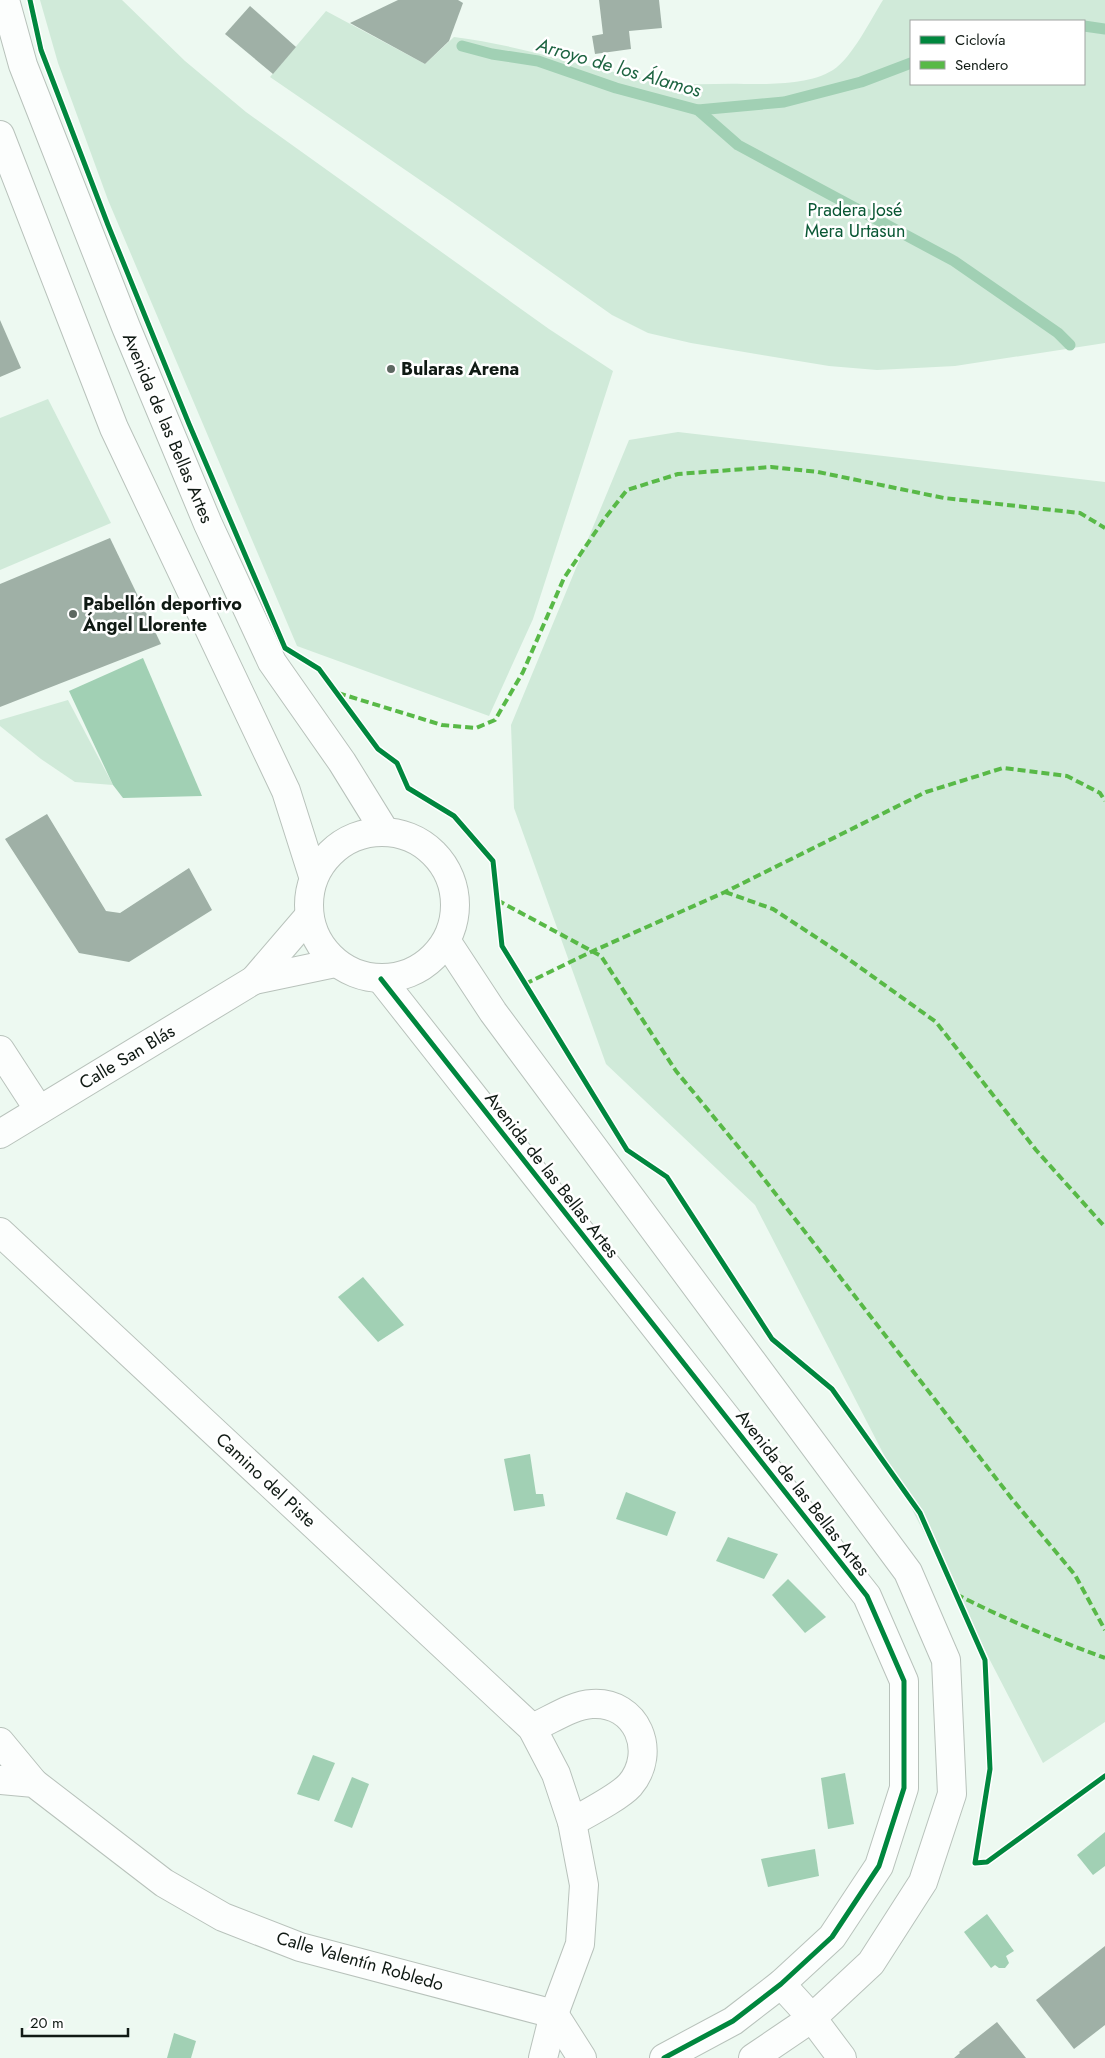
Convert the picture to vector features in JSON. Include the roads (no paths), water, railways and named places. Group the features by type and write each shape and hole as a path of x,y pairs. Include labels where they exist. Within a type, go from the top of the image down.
{"street":[{"name":"Avenida de las Bellas Artes","path":"5,0 26,74 126,327 208,524 272,662 342,762 384,830"},
{"path":"0,136 114,428 286,791 313,876 308,918 317,943 335,963 356,975 381,979 419,970 447,942 457,904 447,868 420,841 384,830 341,842 313,876"},
{"name":"Calle San Blás","path":"0,1134 254,980 308,918"},
{"name":"Avenida de las Bellas Artes","path":"447,942 493,1012 908,1572 946,1660 952,1794 923,1882 871,1963 812,2018 753,2058"},
{"name":"Calle San Blás","path":"254,980 335,963"},
{"name":"Avenida de las Bellas Artes","path":"381,979 867,1596 904,1681 904,1788 879,1866 832,1937 780,1984 733,2021 664,2058"},
{"path":"0,1050 39,1110"},
{"name":"Camino del Piste","path":"0,1232 532,1728 556,1774 572,1822 584,1885 580,1944 554,2014 543,2058"},
{"path":"532,1728 579,1706 606,1705 618,1710 629,1718 637,1728 643,1742 643,1758 638,1773 629,1786 572,1822"},
{"name":"Calle Valentín Robledo","path":"0,1742 34,1783 164,1884 223,1917 300,1947 554,2014"},
{"path":"0,1780 34,1783"},
{"path":"780,1984 812,2018 842,2058"},
{"path":"554,2014 582,2058"}],"waterway":[{"name":"Arroyo de los Álamos","path":"1085,26 1105,29"},
{"name":"Arroyo de los Álamos","path":"462,46 492,54 538,61 616,88 698,110 784,102 861,82 910,63"},
{"path":"698,110 738,145 954,261 1058,333 1070,345"}],"place":[{"name":"Bularas Arena","path":"391,369"},
{"name":"Pabellón deportivo Ángel Llorente","path":"73,614"}],"park label":[{"name":"Pradera José Mera Urtasun","path":"855,220"}]}
